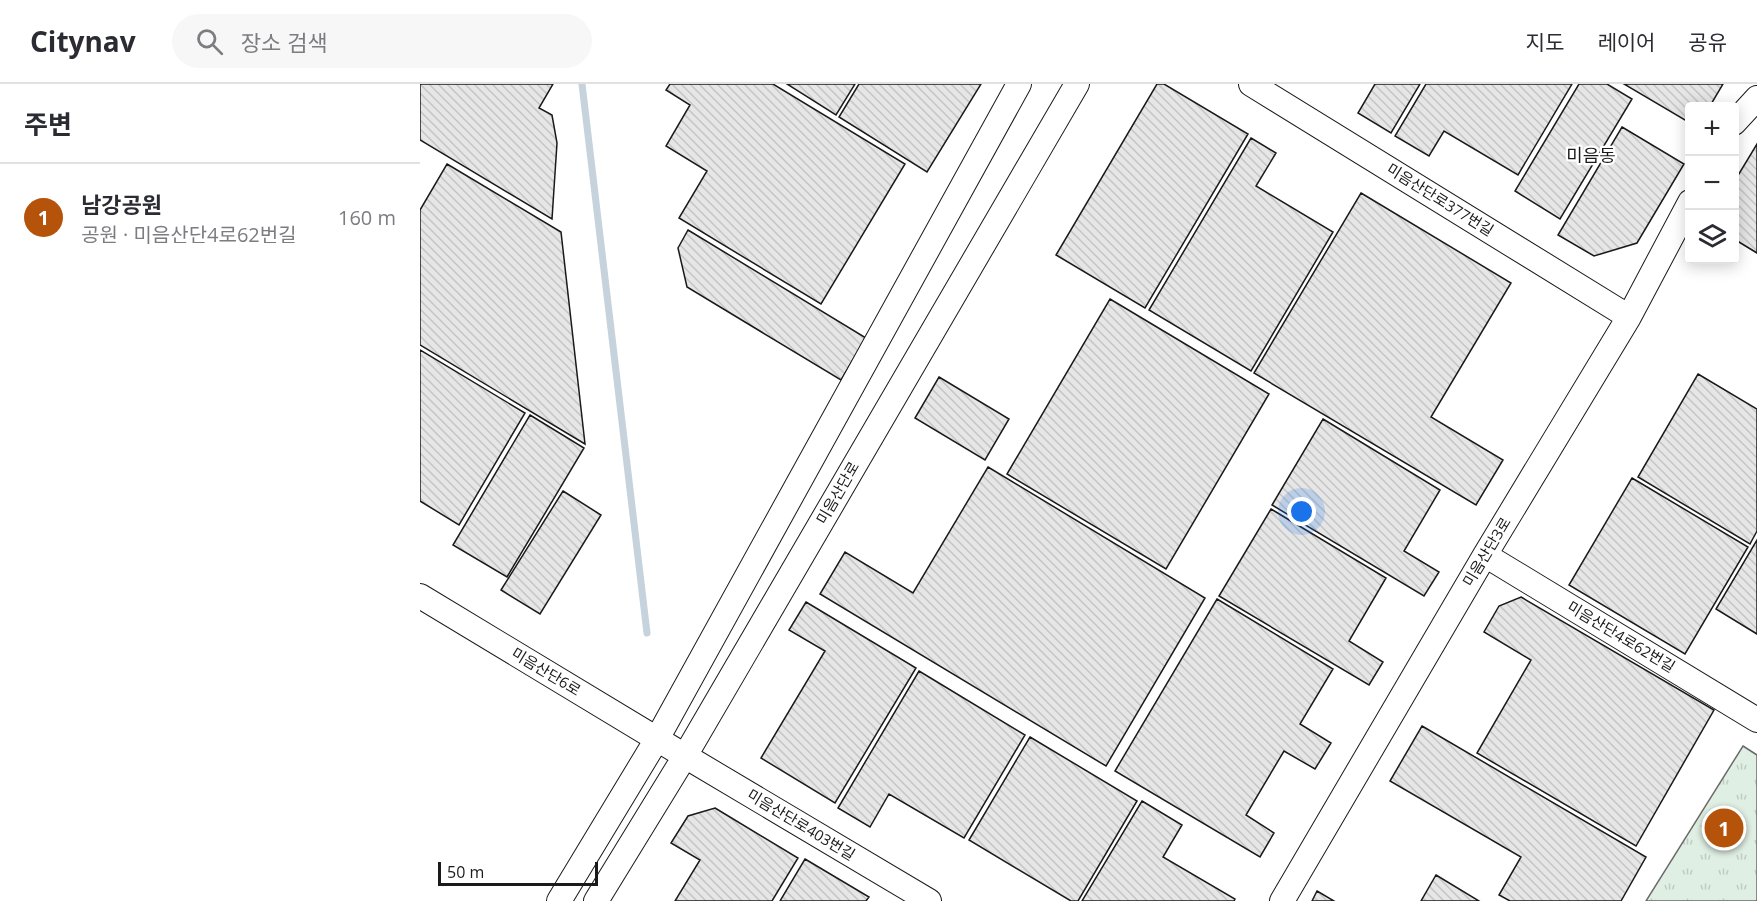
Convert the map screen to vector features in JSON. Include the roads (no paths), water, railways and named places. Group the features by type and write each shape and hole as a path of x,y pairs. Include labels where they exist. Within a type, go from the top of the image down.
{"street":[{"name":"미음산단로","path":"596,901 671,748 1019,84"},
{"name":"미음산단로","path":"559,901 671,748 1077,84"},
{"name":"미음산단로377번길","path":"1251,84 1629,317"},
{"path":"1739,118 1757,98"},
{"name":"미음산단3로","path":"1282,901 1485,555 1629,317 1685,210"},
{"name":"미음산단4로62번길","path":"1485,555 1757,720"},
{"name":"미음산단6로","path":"420,596 671,748"},
{"name":"미음산단로403번길","path":"671,748 930,901"}],"waterway":[{"path":"582,84 647,633"}],"place":[{"name":"남강공원","path":"1724,828"}],"district":[{"name":"미음동","path":"1591,156"}]}
